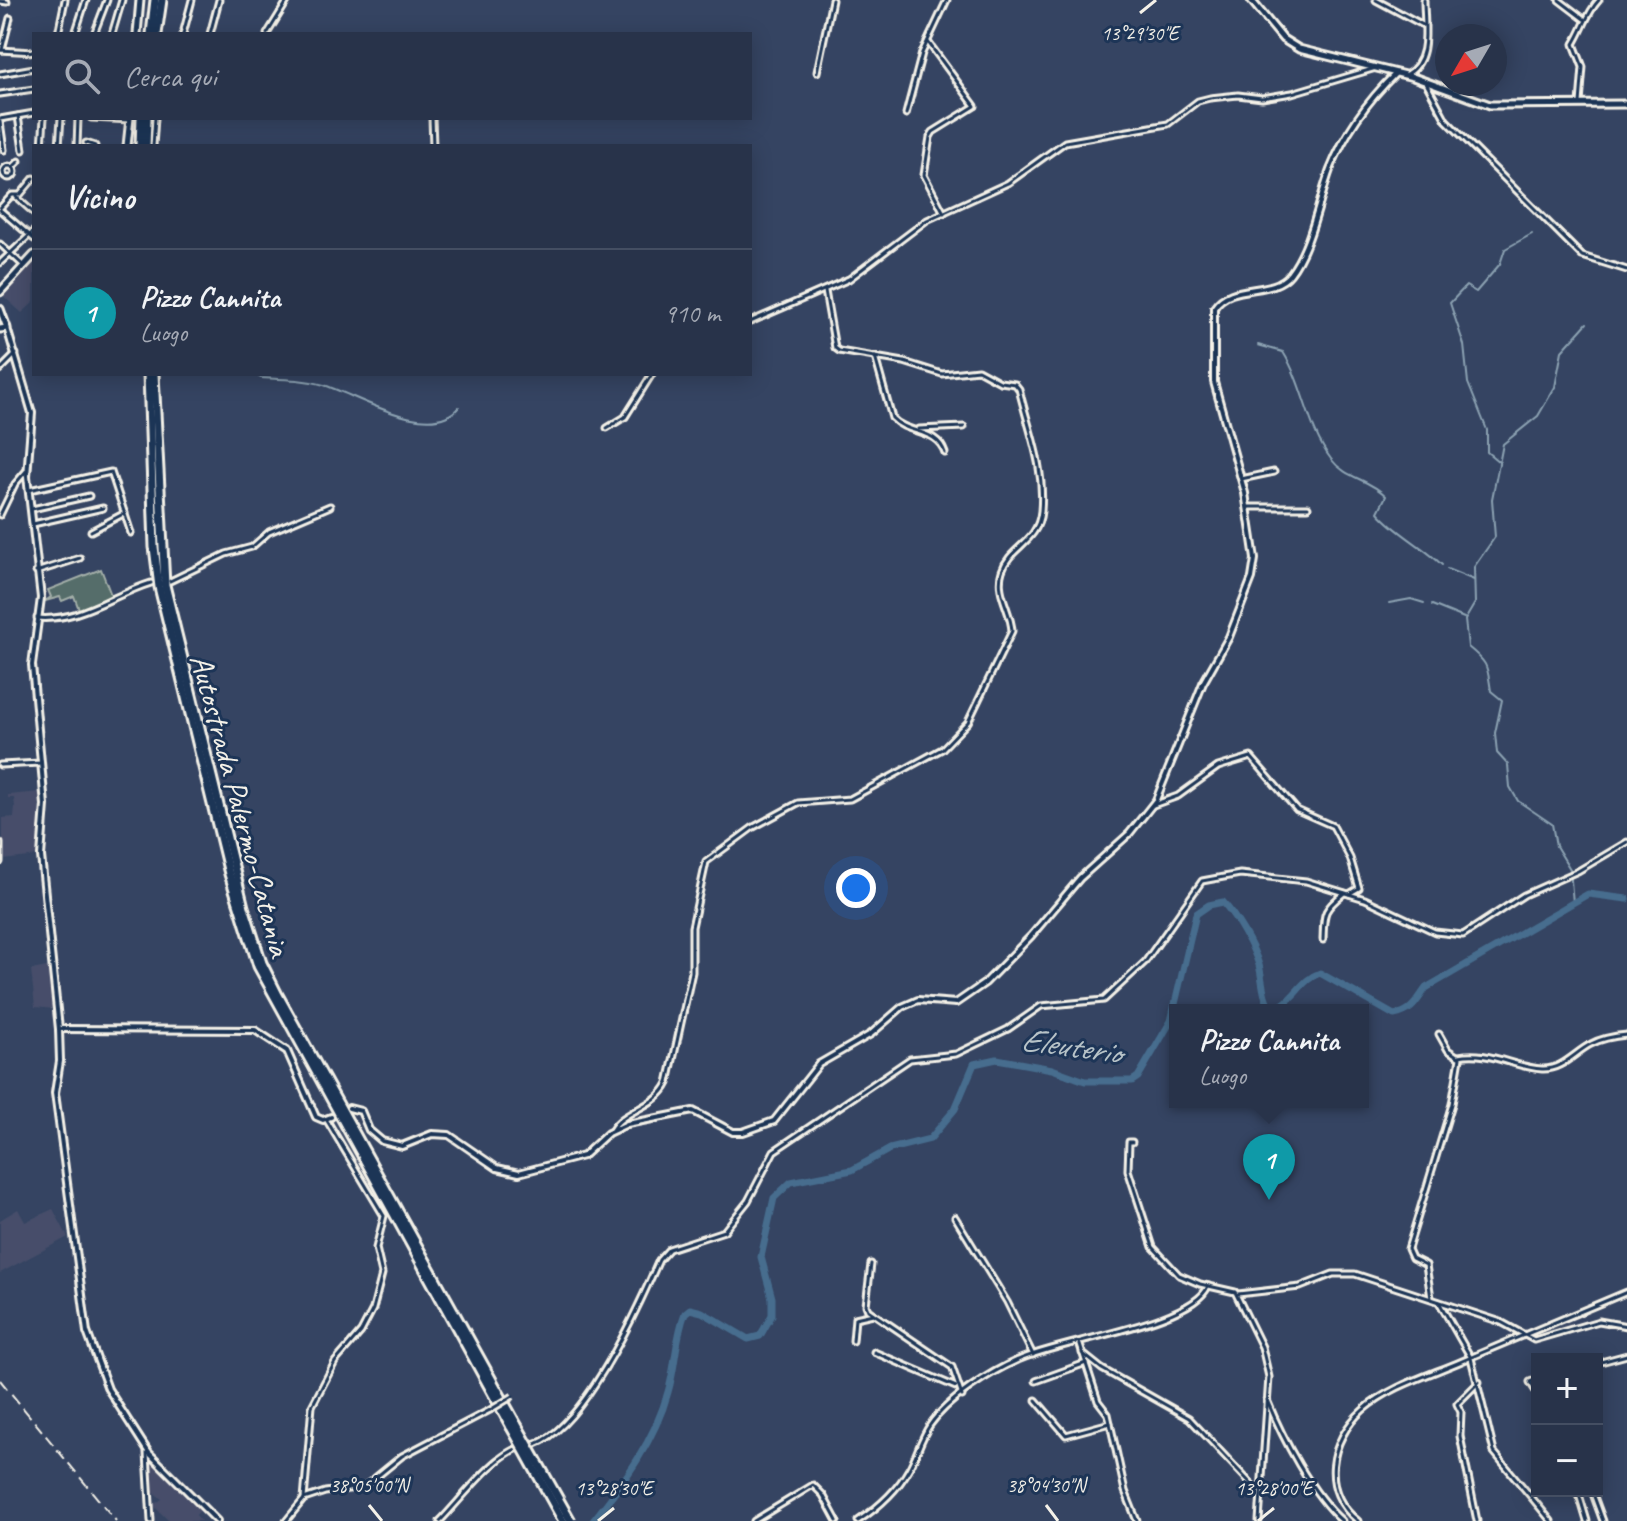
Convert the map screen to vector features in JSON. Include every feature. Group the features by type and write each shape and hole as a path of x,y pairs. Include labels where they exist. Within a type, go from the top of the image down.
{"highway":[{"path":"154,32 155,0"},
{"path":"154,32 162,0"},
{"path":"143,144 144,120"},
{"name":"Autostrada Palermo-Catania","path":"151,376 165,585 252,934 278,995 514,1426"},
{"path":"514,1426 563,1521"},
{"path":"514,1426 571,1521"}],"main road":[{"path":"137,32 140,0"},
{"path":"1251,0 1289,44 1317,55 1406,75 1490,105 1627,104"},
{"path":"127,144 130,120"},
{"path":"0,292 32,257"},
{"path":"0,309 4,328"}],"street":[{"path":"58,32 65,0"},
{"path":"76,32 86,0"},
{"path":"95,32 107,0"},
{"path":"113,32 122,0"},
{"path":"184,32 192,0"},
{"path":"211,32 219,0"},
{"path":"268,32 288,0"},
{"path":"817,72 832,0"},
{"path":"906,114 922,53 947,0"},
{"path":"1376,0 1423,25"},
{"path":"1406,75 1423,60 1424,0"},
{"path":"1559,0 1584,19"},
{"path":"1580,103 1583,67 1574,50 1584,19 1599,0"},
{"path":"0,1 7,2"},
{"path":"10,18 1,50 32,52"},
{"path":"0,31 6,31"},
{"path":"928,42 975,106 933,132 930,137 924,175 944,214"},
{"path":"0,74 32,68"},
{"path":"752,321 849,279 927,220 1008,183 1065,142 1168,124 1198,101 1210,98 1277,96 1376,68"},
{"path":"612,1131 627,1124 693,1111 733,1132 743,1132 774,1121 819,1064 871,1034 902,1007 918,1000 956,1003 975,991 1023,945 1080,878 1129,834 1153,805 1252,578 1255,559 1241,479 1214,382 1214,308 1226,296 1289,276 1317,216 1337,155 1363,109 1396,73"},
{"path":"1426,83 1446,120 1582,256 1627,270"},
{"path":"0,94 32,89"},
{"path":"4,150 0,120 32,113"},
{"path":"18,116 23,150"},
{"path":"42,144 44,120"},
{"path":"59,144 61,120"},
{"path":"77,144 78,120"},
{"path":"153,144 155,120"},
{"path":"432,120 433,144"},
{"path":"13,167 15,174 10,178 4,176 2,169 13,167 19,161"},
{"path":"32,180 20,195 13,195 0,209 32,237"},
{"path":"13,195 32,211"},
{"path":"0,263 32,233"},
{"path":"0,244 24,266"},
{"path":"349,1108 361,1111 369,1130 382,1141 402,1146 432,1134 449,1135 497,1168 519,1173 583,1156 619,1121 662,1095 668,1083 692,972 692,927 706,862 752,828 798,803 850,799 942,749 968,722 1012,631 1002,600 1002,571 1012,555 1035,534 1041,514 1040,460 1019,389 1015,384 1000,382 978,370 942,374 835,348 825,291"},
{"path":"4,328 16,354 31,404 27,470 41,598 32,665 45,805 41,856 59,1029 60,1061 55,1093 87,1332 108,1389 146,1448 217,1521"},
{"path":"0,370 16,354"},
{"path":"875,357 892,418 939,441 945,453"},
{"path":"607,428 625,417 651,376"},
{"path":"915,429 964,427"},
{"path":"0,515 15,484 27,470"},
{"path":"29,490 111,472 131,533"},
{"path":"1241,479 1274,472"},
{"path":"32,509 89,496"},
{"path":"170,581 226,554 252,547 269,532 330,506"},
{"path":"1247,507 1308,507"},
{"path":"33,524 103,508"},
{"path":"91,531 125,513"},
{"path":"36,572 80,558"},
{"path":"37,618 76,615 124,591 151,583"},
{"path":"1153,805 1178,796 1218,767 1251,757 1297,810 1333,826 1350,858 1359,888 1346,894 1325,912 1321,922 1323,940"},
{"path":"0,765 41,763"},
{"path":"440,1521 509,1451 551,1438 619,1348 659,1260 669,1249 724,1231 748,1201 774,1151 910,1059 956,1054 1008,1029 1041,1006 1104,1000 1145,962 1202,881 1240,874 1294,879 1346,894 1435,932 1463,935 1524,895 1571,874 1627,842"},
{"path":"0,843 0,862"},
{"path":"59,1029 255,1030 287,1051 312,1111 316,1117 328,1118 384,1216 376,1248 382,1274 365,1327 335,1362 312,1406 304,1499"},
{"path":"1439,1034 1448,1050 1458,1057 1478,1052 1490,1058 1543,1069 1556,1067 1592,1043 1627,1035"},
{"path":"1431,1298 1426,1265 1412,1258 1408,1249 1452,1104 1458,1057"},
{"path":"1132,1142 1129,1142 1128,1170 1150,1242 1179,1275 1208,1286 1237,1294 1300,1287 1333,1274 1355,1274 1501,1322 1534,1340 1599,1321 1627,1326"},
{"path":"955,1217 1007,1302 1033,1355"},
{"path":"871,1264 866,1305 873,1314 952,1367 956,1387 962,1396"},
{"path":"858,1521 895,1489 909,1469 931,1424 962,1396 1008,1365 1174,1314 1201,1297 1208,1286"},
{"path":"1358,1521 1342,1506 1331,1472 1348,1428 1364,1408 1522,1335 1627,1292"},
{"path":"1237,1294 1265,1357 1269,1382 1259,1521"},
{"path":"1439,1302 1471,1358 1494,1452 1551,1521"},
{"path":"853,1341 855,1318 873,1314"},
{"path":"1079,1342 1110,1423 1135,1521"},
{"path":"874,1352 956,1387"},
{"path":"1082,1353 1102,1369 1189,1418 1255,1488 1261,1489"},
{"path":"1603,1361 1627,1355"},
{"path":"1036,1381 1086,1363"},
{"path":"1477,1521 1460,1436 1461,1412 1457,1404 1479,1382"},
{"path":"286,1521 304,1499 325,1492 364,1487 402,1456 513,1396"},
{"path":"1267,1399 1280,1432 1299,1459 1317,1496 1342,1521"},
{"path":"1036,1400 1066,1435 1110,1423"},
{"path":"146,1448 151,1521"},
{"path":"754,1521 813,1485 823,1495 837,1521"},
{"path":"1580,1497 1587,1521"},
{"path":"1594,1497 1603,1521"}],"shaded area":[{"path":"32,262 32,304 22,313 2,295"},
{"path":"40,792 38,856 3,860 3,818 14,817 15,807 14,798 8,798 8,795"},
{"path":"52,966 54,1009 35,1007 31,970"},
{"path":"18,1209 25,1222 53,1209 68,1237 0,1273 0,1220"},
{"path":"154,1462 201,1509 196,1515 201,1521 169,1521 153,1505 162,1499 153,1492 150,1463"}],"green space":[{"path":"101,569 111,595 80,612 74,596 62,601 60,597 45,601 51,597 48,590"}],"waterway":[{"path":"1499,462 1487,452 1487,430 1468,383 1464,345 1450,303 1466,286 1476,292 1500,264 1505,249 1532,234"},
{"path":"1573,903 1570,869 1556,846 1552,824 1518,801 1510,787 1508,765 1497,753 1495,733 1502,700 1491,691 1488,671 1483,662 1468,647 1465,620 1475,603 1474,567 1495,537 1492,499 1503,444 1538,416 1555,387 1562,351 1587,323"},
{"path":"1258,345 1283,352 1316,434 1331,459 1343,471 1372,485 1386,496 1378,512 1442,565"},
{"path":"258,376 324,385 373,406 412,418 430,420 446,417 459,407"},
{"path":"1447,569 1474,580"},
{"path":"1389,603 1411,599 1424,603"},
{"path":"1432,605 1464,618"},
{"name":"Eleuterio","path":"1284,1004 1320,973 1394,1015 1400,1014 1409,1009 1426,988 1588,894 1627,899"},
{"name":"Eleuterio","path":"1175,1004 1196,914 1209,905 1223,902 1244,932 1256,957 1268,1004"},
{"name":"Eleuterio","path":"593,1521 627,1476 655,1427 671,1382 685,1313 690,1309 702,1312 748,1339 760,1336 772,1315 772,1298 761,1257 774,1198 791,1182 852,1170 890,1149 930,1139 955,1109 974,1064 997,1059 1052,1069 1085,1081 1132,1081 1138,1077 1169,1024"}],"railway":[{"path":"0,1380 116,1521"}],"place":[{"name":"Pizzo Cannita","path":"1269,1200"}]}
